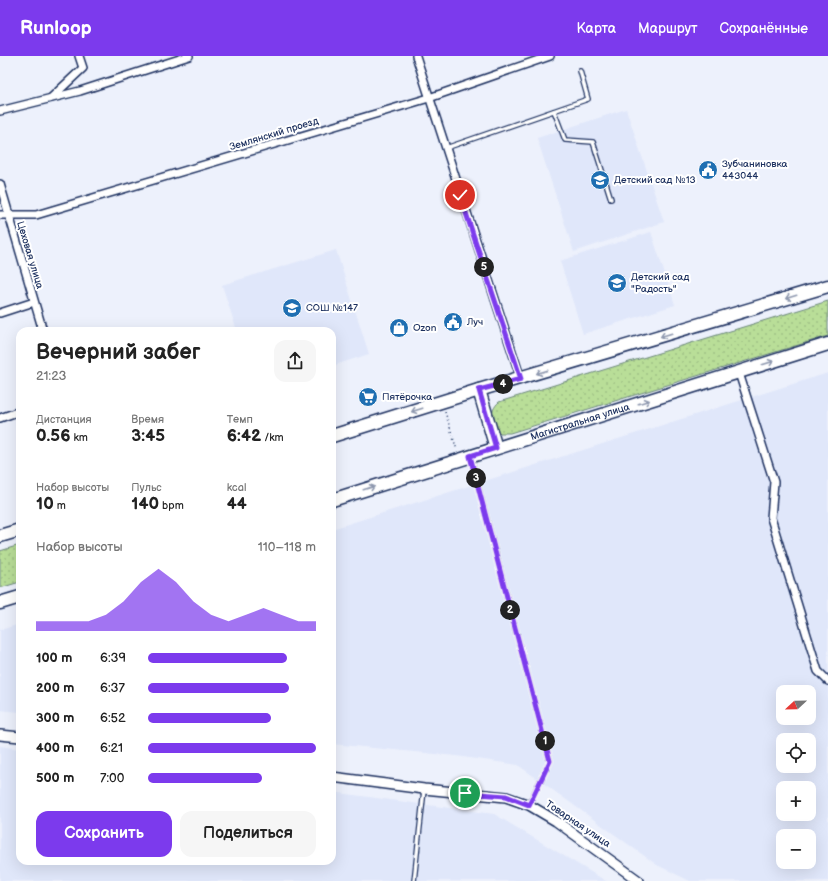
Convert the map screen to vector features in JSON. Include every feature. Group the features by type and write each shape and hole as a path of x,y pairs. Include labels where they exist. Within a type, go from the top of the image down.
{"main road":[{"path":"336,435 479,390 521,379 828,286"},
{"name":"Магистральная улица","path":"336,499 828,344"},
{"path":"479,390 496,448"},
{"path":"0,536 16,531"},
{"path":"0,603 16,598"}],"street":[{"path":"50,99 83,68 79,56"},
{"path":"0,111 50,99 188,56"},
{"path":"416,56 521,379"},
{"name":"Землянский проезд","path":"0,215 36,215 429,98 550,56"},
{"name":"Цеховая улица","path":"0,184 8,216 42,327"},
{"path":"0,313 34,302"},
{"path":"739,372 774,482 771,518 818,671 828,681"},
{"path":"0,418 16,412"},
{"path":"0,735 16,737"},
{"name":"Товарная улица","path":"336,778 424,789 506,796 529,805 556,821 639,881"}],"lane":[{"path":"445,148 588,99 580,72"},
{"path":"554,111 565,140 593,142 611,199"},
{"path":"465,458 550,761 529,805"},
{"path":"414,881 424,789"}],"path":[{"path":"442,402 465,458"}],"shaded area":[{"name":"Детский сад №13","path":"626,109 664,222 574,252 537,138"},
{"name":"Детский сад \"Радость\"","path":"651,232 675,305 583,334 560,261"},
{"name":"СОШ №147","path":"336,250 369,354 336,365 336,327 236,327 222,285"},
{"path":"828,373 828,881 690,881 657,865 518,765 456,756 336,744 336,528"},
{"path":"16,625 16,712 0,710 0,630"},
{"path":"0,746 16,748 16,865 336,865 336,793 494,814 606,881 0,881"}],"green space":[{"path":"828,301 828,336 510,433 500,433 494,425 492,413 499,402"},
{"path":"16,546 16,583 0,588 0,551"}],"place":[{"name":"Зубчаниновка 443044","path":"708,170"},
{"name":"Детский сад №13","path":"600,180"},
{"name":"Детский сад \"Радость\"","path":"617,283"},
{"name":"СОШ №147","path":"292,308"},
{"name":"Луч","path":"453,322"},
{"name":"Ozon","path":"399,328"},
{"name":"Пятёрочка","path":"368,397"}],"route":[{"path":"460,195 521,379 479,390 496,448 470,456 550,761 529,805 506,796 465,793"}]}
